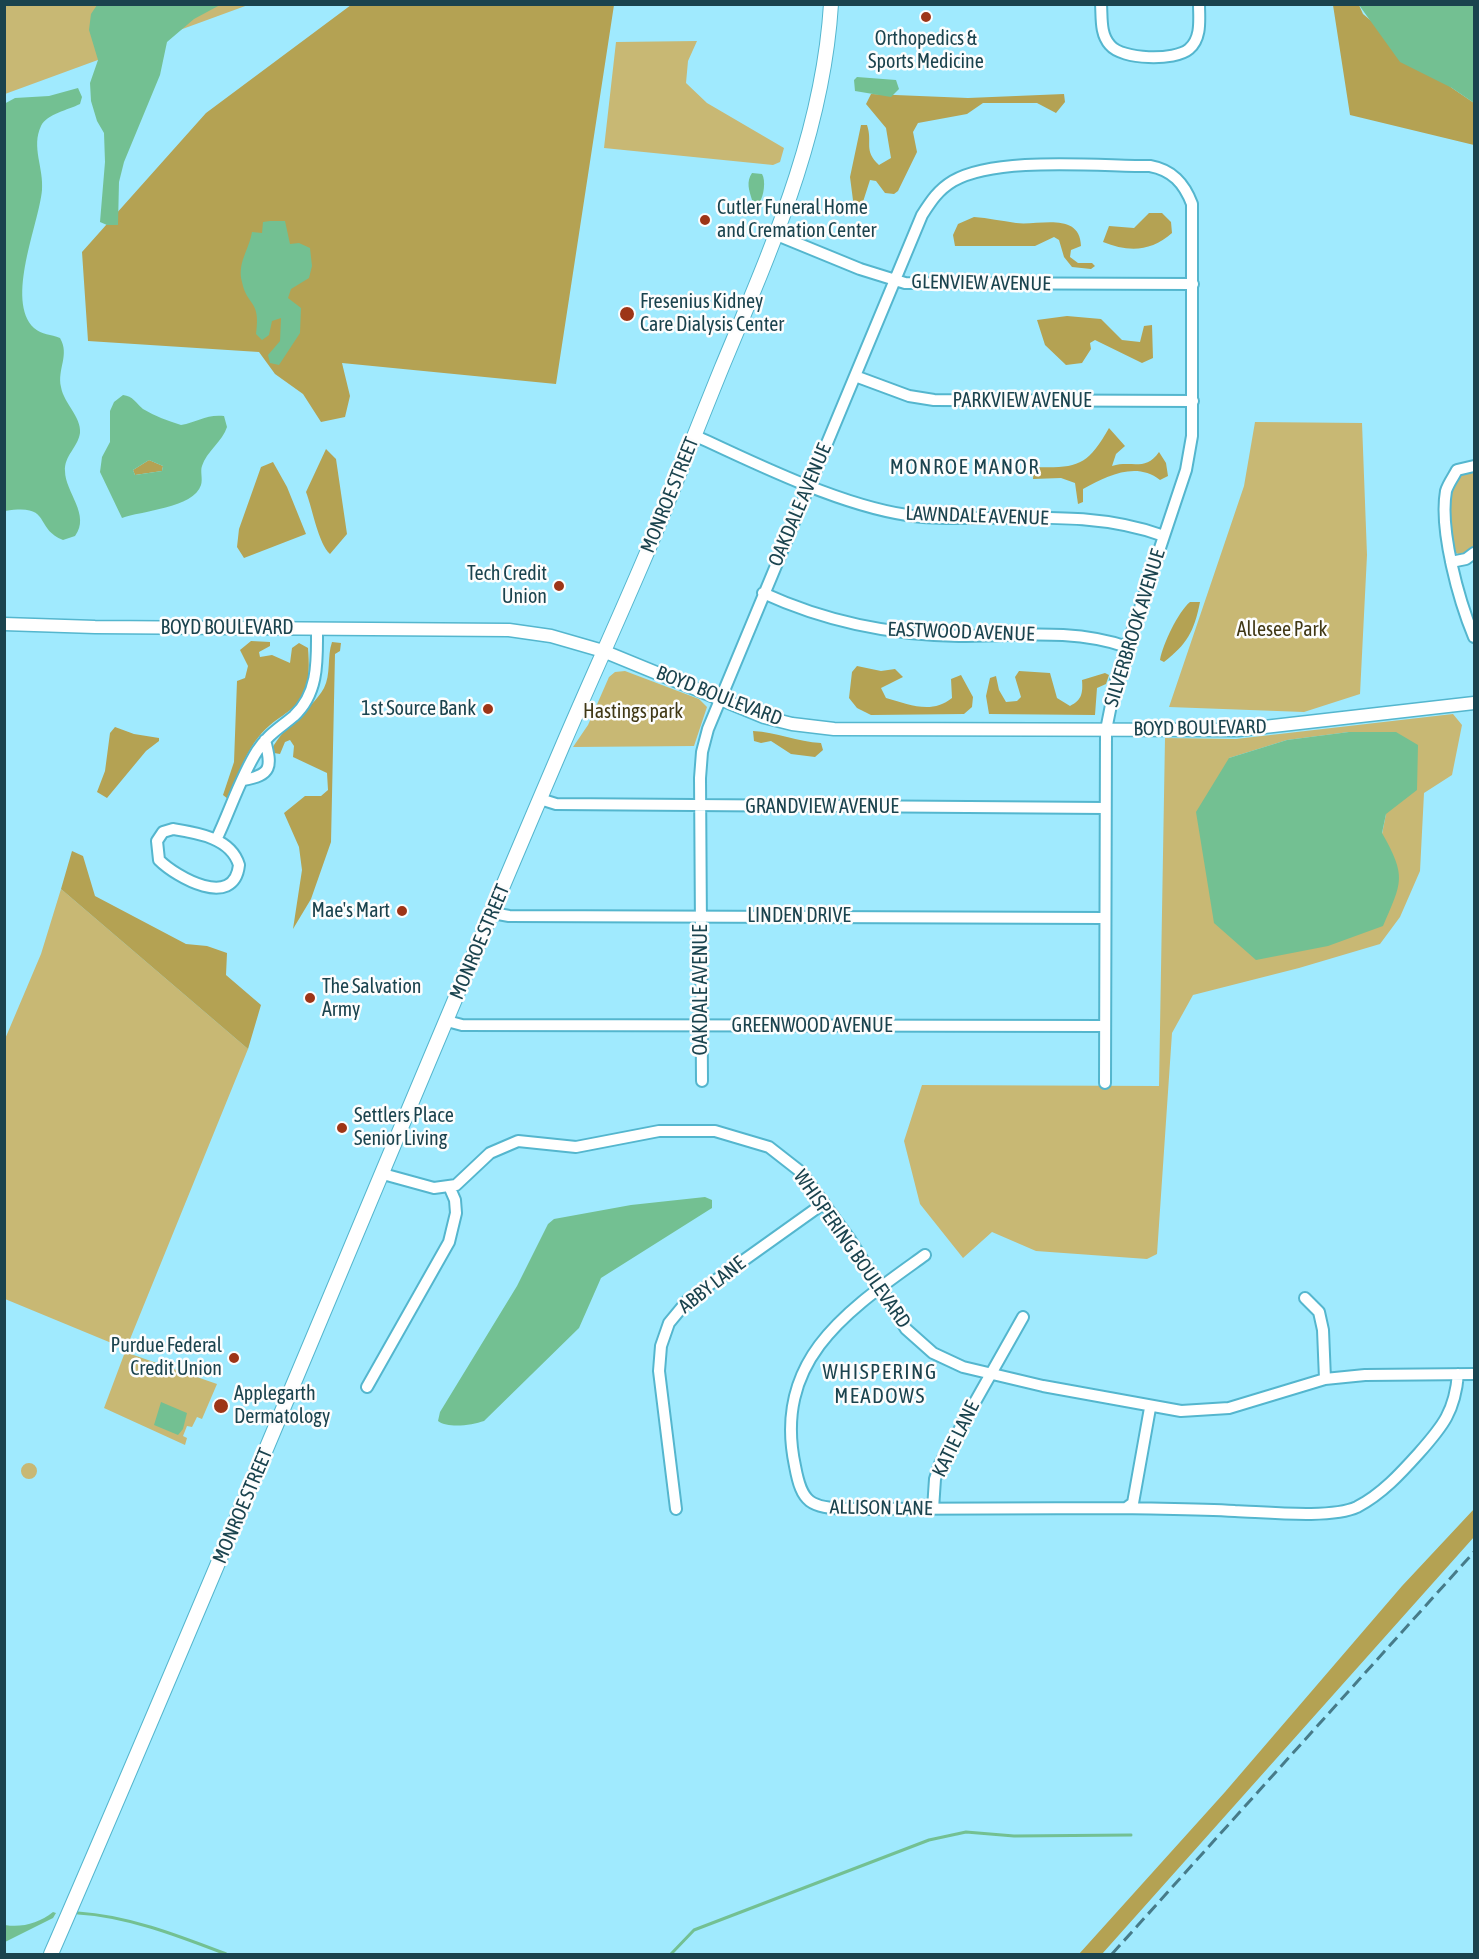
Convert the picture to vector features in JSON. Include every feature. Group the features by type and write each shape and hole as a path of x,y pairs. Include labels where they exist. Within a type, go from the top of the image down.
{"main road":[{"name":"MONROE STREET","path":"51,1954 540,799 651,544 777,235 797,181 819,96 831,4"}],"street":[{"path":"1101,4 1102,27 1110,45 1117,52 1140,57 1178,55 1189,49 1198,36 1199,4"},
{"name":"OAKDALE AVENUE","path":"702,1081 700,807 702,752 720,699 763,593 922,215 935,195 953,181 976,171 1001,166 1150,166 1162,168 1179,180"},
{"name":"SILVERBROOK AVENUE","path":"1106,1083 1106,730 1116,680 1189,454 1193,401 1192,204 1179,180"},
{"name":"GLENVIEW AVENUE","path":"777,235 894,280 918,283 1193,284"},
{"name":"PARKVIEW AVENUE","path":"855,376 909,396 934,400 1193,401"},
{"name":"LAWNDALE AVENUE","path":"694,435 809,485 865,506 908,516 1087,519 1142,528 1164,536"},
{"path":"1474,466 1457,470 1446,490 1451,562 1463,610 1474,637"},
{"path":"1451,562 1466,559 1474,553"},
{"name":"EASTWOOD AVENUE","path":"763,593 827,616 883,630 957,636 1085,636 1127,648"},
{"name":"BOYD BOULEVARD","path":"4,624 509,630 551,636 603,651 764,717 792,724 834,729 1238,730 1474,703"},
{"path":"216,840 257,750 309,699 316,672 317,629"},
{"path":"243,780 258,778 267,772 270,764 265,740"},
{"name":"GRANDVIEW AVENUE","path":"540,799 556,804 700,807 1105,808"},
{"path":"173,829 216,840 231,849 238,865 236,877 228,886 213,888 198,885 159,860 157,841 163,832 173,829"},
{"name":"LINDEN DRIVE","path":"493,913 509,916 1105,918"},
{"name":"GREENWOOD AVENUE","path":"447,1021 462,1025 1105,1026"},
{"name":"WHISPERING BOULEVARD","path":"449,1186 456,1185 468,1176 497,1148 518,1141 576,1147 659,1131 715,1131 739,1136 777,1151 801,1172 849,1238 897,1317 919,1342 956,1364 1150,1408 1181,1412 1229,1408 1325,1379 1365,1375 1474,1374"},
{"path":"367,1387 449,1242 456,1213 455,1200 449,1186 434,1188 382,1174"},
{"name":"ABBY LANE","path":"676,1509 659,1371 661,1346 669,1323 688,1300 824,1203"},
{"name":"ALLISON LANE","path":"925,1255 835,1324 822,1339 801,1378 792,1428 792,1453 796,1475 805,1498 818,1507 988,1510 1126,1508 1293,1513 1336,1512 1356,1507 1396,1479 1450,1414 1456,1395 1458,1374"},
{"path":"1305,1298 1320,1312 1325,1379"},
{"name":"KATIE LANE","path":"933,1509 935,1480 940,1464 1023,1317"},
{"path":"1126,1508 1133,1503 1150,1408"}],"green space":[{"path":"5,5 248,5 5,94"},
{"path":"697,41 688,61 686,83 707,103 784,148 780,162 773,165 604,148 616,42"},
{"name":"Allesee Park","path":"1255,422 1362,423 1367,555 1360,694 1304,712 1169,707 1244,486"},
{"path":"1466,471 1474,471 1474,546 1462,555 1456,553 1450,509 1454,487 1458,478"},
{"name":"Hastings park","path":"625,671 699,699 707,707 694,746 573,747 588,725 609,677 615,672"},
{"path":"1453,714 1462,725 1452,775 1424,793 1420,871 1400,917 1380,944 1299,968 1193,995 1172,1033 1157,1254 1147,1259 1036,1251 992,1232 963,1258 920,1204 904,1141 922,1085 1159,1086 1165,738 1236,739","holes":["1349,732 1386,814 1382,834 1229,758 1287,740"]},
{"path":"61,889 248,1049 126,1349 5,1299 5,1039 41,954"},
{"path":"125,1352 217,1384 202,1419 197,1417 192,1427 187,1426 183,1436 187,1438 185,1445 104,1408"},
{"path":"29,1463 37,1471 29,1479 21,1471"}],"shaded area":[{"path":"97,5 220,5 194,19 167,42 160,75 124,162 119,182 118,225 107,225 100,222 105,162 104,133 97,121 91,101 90,83 98,60 89,30 91,14"},
{"path":"351,5 614,5 556,384 342,363 350,396 345,417 321,422 303,394 275,374 259,352 88,341 82,252 206,113"},
{"path":"1333,5 1359,5 1363,14 1452,88 1474,103 1474,145 1350,115"},
{"path":"1359,5 1474,5 1474,103 1452,88 1400,62"},
{"path":"857,77 896,80 899,89 891,97 855,91 854,80"},
{"path":"78,88 82,97 80,104 48,118 38,134 37,150 42,190 23,281 26,315 34,328 60,338 63,344 61,387 80,427 79,438 65,466 66,479 79,512 79,528 75,536 63,540 48,529 37,513 20,509 5,511 4,104 15,98 49,96"},
{"path":"871,94 968,98 1064,94 1065,102 1056,113 1037,103 983,103 967,114 918,123 913,132 917,152 898,191 894,194 885,193 876,181 870,180 861,208 854,208 850,177 861,125 867,125 871,155 874,160 879,165 891,158 886,128 866,104"},
{"path":"752,173 762,174 763,177 763,193 759,203 752,200 750,193 749,183"},
{"path":"1149,213 1162,213 1171,222 1172,233 1148,247 1130,249 1103,242 1109,226 1134,228"},
{"path":"974,217 1016,223 1066,224 1074,228 1079,235 1081,246 1071,250 1070,257 1078,263 1092,263 1095,266 1091,269 1072,267 1064,257 1059,240 1054,237 1035,246 955,246 953,235 958,224"},
{"path":"285,221 290,244 299,243 310,248 312,266 309,278 291,289 288,298 301,308 300,333 279,365 270,363 268,355 280,341 281,318 272,321 269,335 262,340 256,334 257,315 244,290 241,275 242,263 252,232 262,233 263,222"},
{"path":"1067,316 1101,319 1122,340 1140,342 1144,326 1152,325 1153,358 1142,363 1095,340 1090,343 1091,349 1082,363 1066,365 1045,345 1037,320"},
{"path":"123,395 132,398 148,412 181,425 207,417 224,416 227,427 204,461 201,468 201,485 196,493 178,504 122,518 100,472 102,457 110,442 110,411 114,402","holes":["149,460 163,466 162,471 135,475 133,470"]},
{"path":"1109,428 1125,446 1116,454 1112,466 1143,464 1149,462 1159,452 1166,463 1168,476 1160,480 1151,474 1131,471 1112,475 1083,489 1083,502 1078,504 1075,483 1061,478 1033,479 1034,467 1061,467 1087,458"},
{"path":"326,449 336,459 347,534 330,554 322,542 306,492"},
{"path":"149,460 163,466 162,471 135,475 133,470"},
{"path":"273,462 287,487 306,534 244,558 237,547 239,529 261,467"},
{"path":"1190,602 1200,602 1192,629 1184,643 1164,662 1160,660 1168,637"},
{"path":"251,641 270,642 270,646 259,652 260,657 272,655 290,663 292,648 299,643 308,648 307,684 298,704 269,726 255,741 228,799 223,795 234,762 237,681 245,678 248,666 240,650"},
{"path":"332,642 341,643 340,651 335,654 331,842 311,899 293,929 302,870 299,847 284,813 305,796 321,796 328,790 327,773 293,757 294,746 290,740 285,742 280,754 274,753 272,749 277,740 312,704 324,688 328,677"},
{"path":"857,666 881,671 895,669 903,677 881,688 886,698 920,707 936,706 952,698 951,679 961,675 973,697 972,707 964,714 871,715 857,708 849,698 852,672"},
{"path":"1019,671 1050,673 1057,698 1070,706 1081,696 1082,680 1105,673 1109,675 1106,684 1097,688 1095,715 989,714 986,696 990,678 996,676 999,690 1006,702 1017,701 1021,697 1015,677"},
{"path":"115,727 134,734 159,738 159,741 146,751 107,798 97,792 105,771 110,733"},
{"path":"753,731 821,743 823,750 815,757 791,754 771,741 761,743 754,741"},
{"path":"1349,732 1396,732 1418,745 1417,790 1386,814 1382,833 1395,860 1399,880 1398,889 1383,926 1328,946 1256,960 1214,923 1196,812 1229,758 1287,740"},
{"path":"72,851 83,856 95,896 186,944 207,946 227,953 226,975 261,1005 248,1049 61,889"},
{"path":"705,1197 712,1200 712,1208 601,1278 579,1328 484,1421 454,1426 438,1421 440,1412 517,1286 548,1224 554,1219 631,1205"},
{"path":"161,1402 187,1413 183,1429 178,1435 154,1425"},
{"path":"1474,1509 1474,1537 1102,1954 1079,1954 1225,1792 1402,1586"},
{"path":"53,1912 56,1913 53,1918 5,1942 5,1925 30,1924"}],"waterway":[{"path":"671,1954 694,1930 929,1840 966,1832 1014,1836 1131,1835"},
{"path":"78,1913 116,1918 172,1934 226,1954"}],"railway":[{"path":"1112,1954 1474,1552"}],"place":[{"name":"Orthopedics & Sports Medicine","path":"926,17"},
{"name":"Cutler Funeral Home and Cremation Center","path":"705,220"},
{"name":"Fresenius Kidney Care Dialysis Center","path":"627,314"},
{"name":"Tech Credit Union","path":"559,586"},
{"name":"1st Source Bank","path":"488,709"},
{"name":"Mae's Mart","path":"402,911"},
{"name":"The Salvation Army","path":"310,998"},
{"name":"Settlers Place Senior Living","path":"342,1128"},
{"name":"Purdue Federal Credit Union","path":"234,1358"},
{"name":"Applegarth Dermatology","path":"221,1406"}],"district":[{"name":"MONROE MANOR","path":"965,467"},
{"name":"WHISPERING MEADOWS","path":"880,1384"}]}
